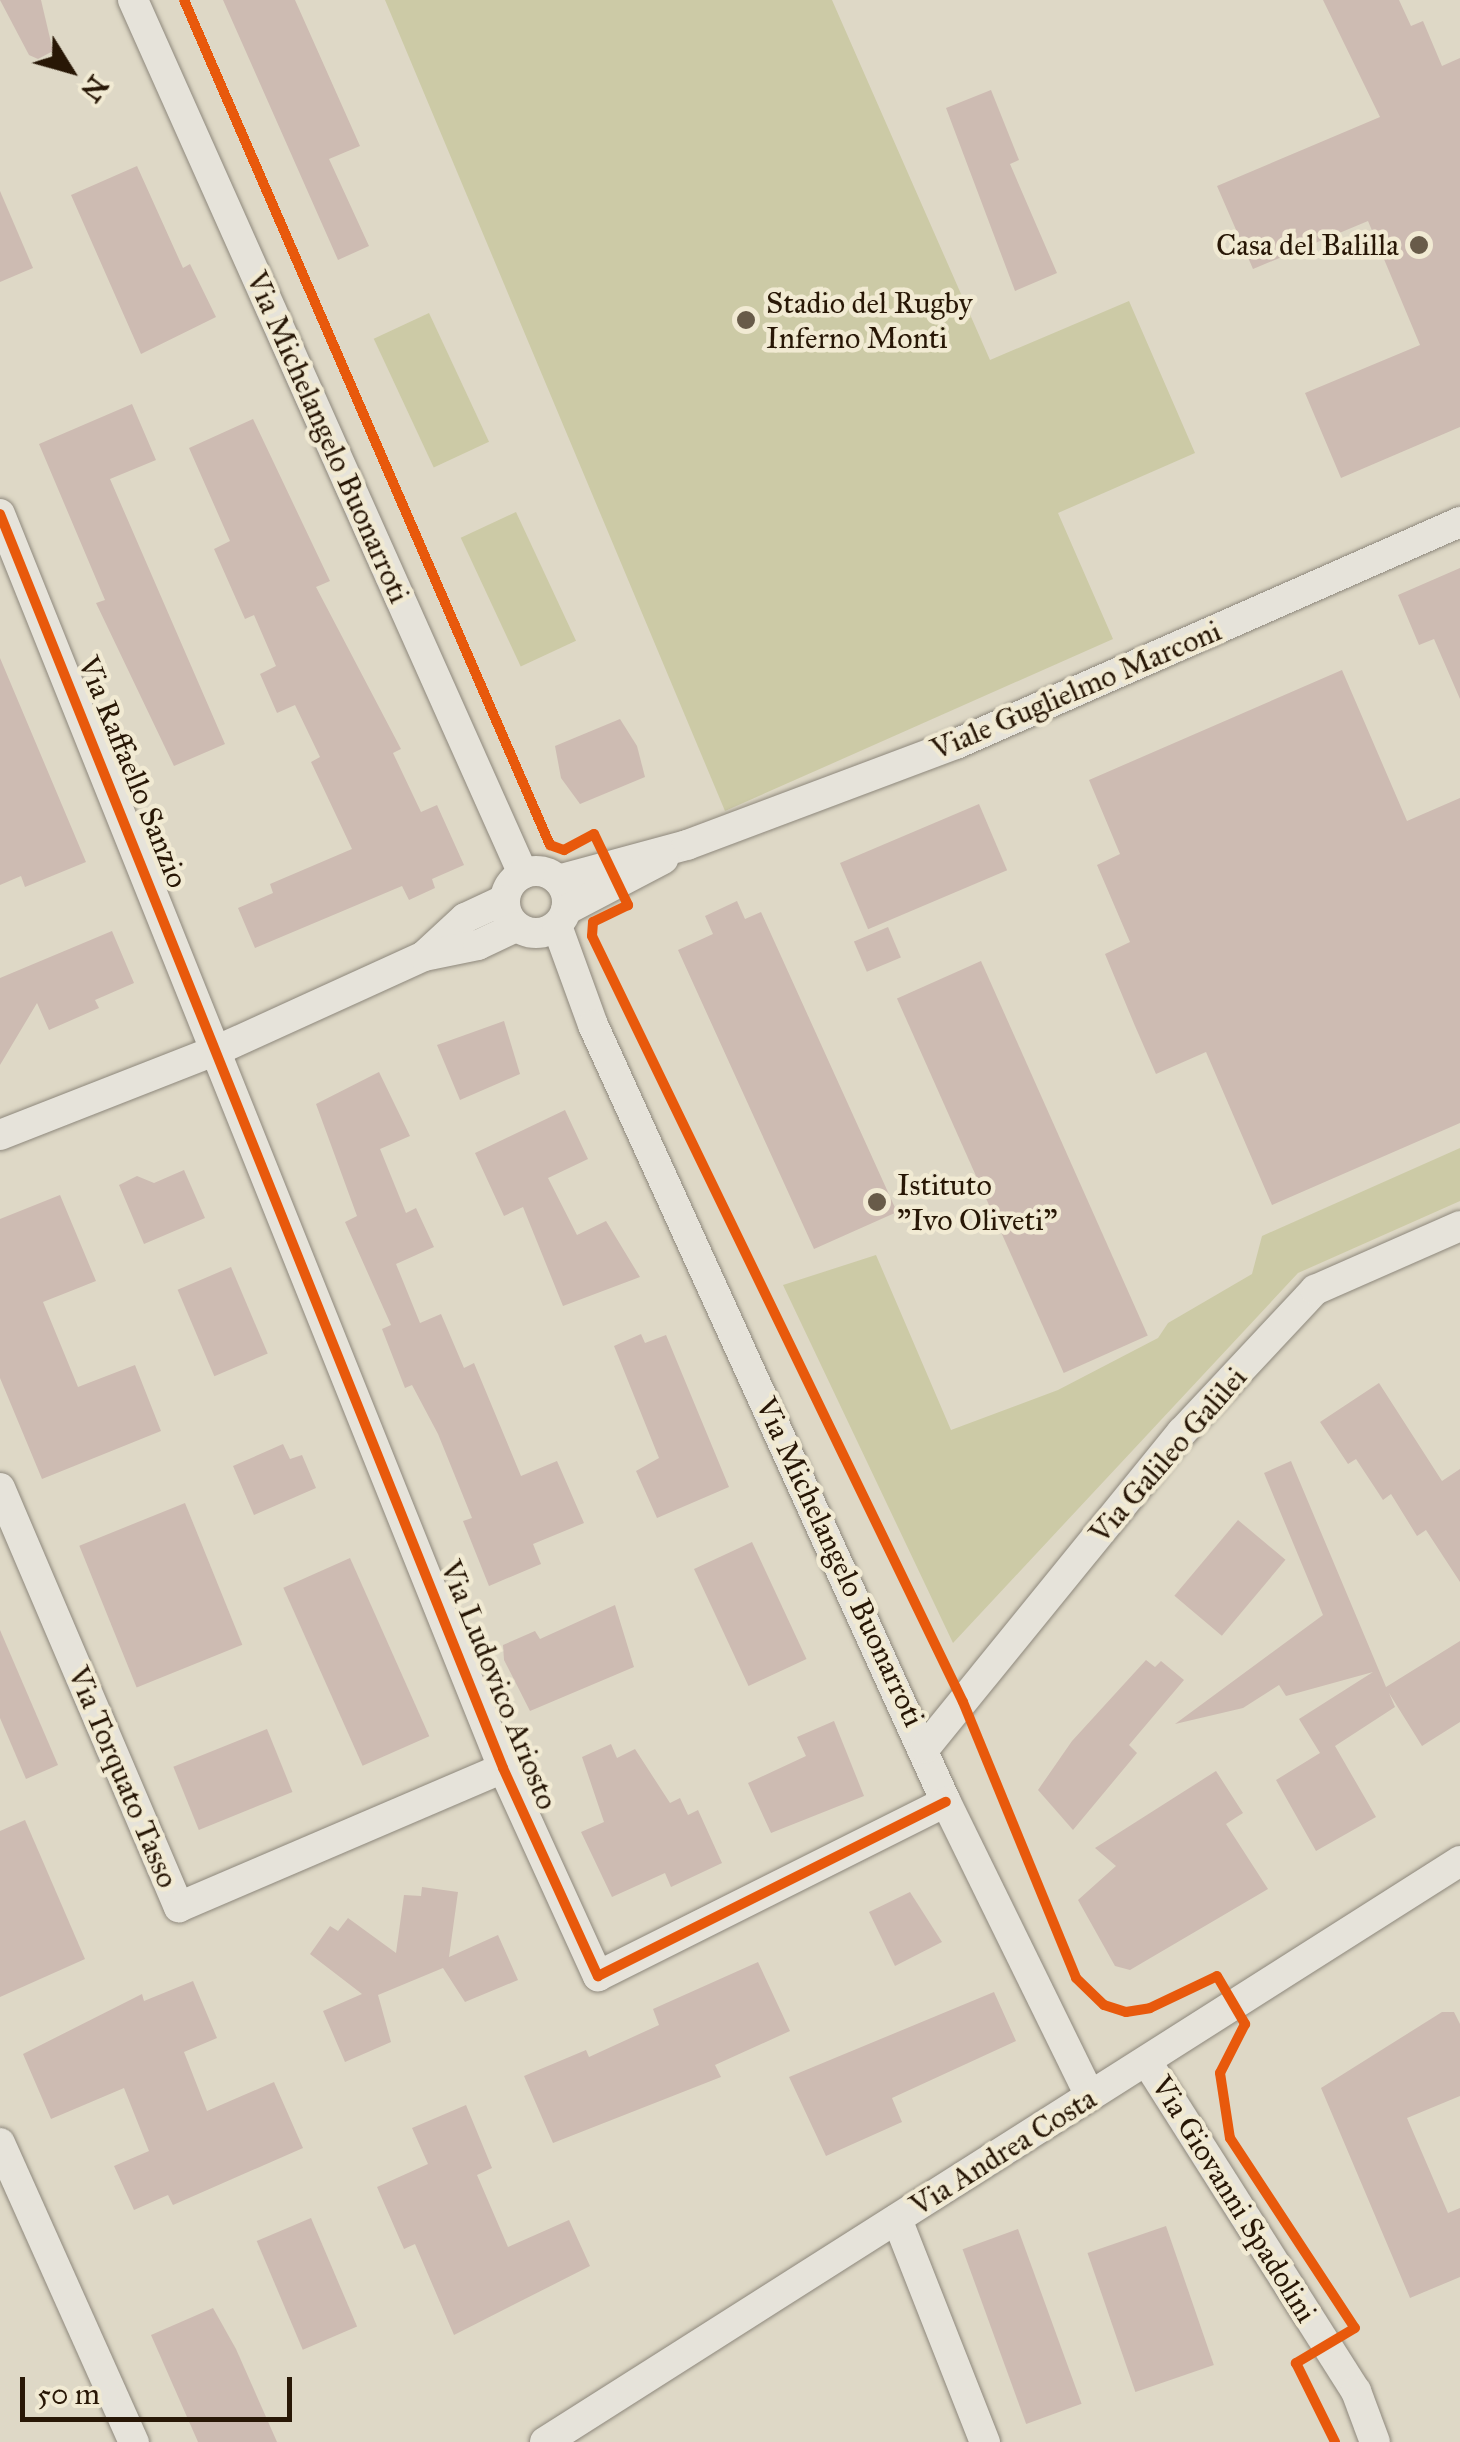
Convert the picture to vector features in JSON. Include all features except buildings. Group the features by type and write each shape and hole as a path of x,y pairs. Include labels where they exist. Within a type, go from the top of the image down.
{"street":[{"name":"Via Michelangelo Buonarroti","path":"133,0 523,874"},
{"name":"Via Raffaello Sanzio","path":"0,514 220,1049"},
{"name":"Viale Guglielmo Marconi","path":"0,1135 220,1049 424,956 478,945 688,845 956,744 1460,522"},
{"name":"Viale Guglielmo Marconi","path":"558,880 688,845"},
{"path":"537,919 523,874 538,871 558,880"},
{"name":"Via Michelangelo Buonarroti","path":"558,880 537,919 593,1025 925,1748 946,1802 1090,2096"},
{"name":"Via Ludovico Ariosto","path":"220,1049 503,1768 598,1976 946,1802"},
{"name":"Via Galileo Galilei","path":"925,1748 1182,1432 1316,1290 1460,1226"},
{"name":"Via Torquato Tasso","path":"3,1508 179,1906 503,1768"},
{"name":"Via Andrea Costa","path":"545,2442 1460,1861"},
{"name":"Via Giovanni Spadolini","path":"1147,2062 1356,2391 1375,2442"},
{"path":"0,2143 134,2442"},
{"path":"897,2219 986,2442"}],"shaded area":[{"name":"Stadio del Rugby Inferno Monti","path":"385,0 832,0 990,360 1129,301 1195,453 1058,513 1113,639 725,811"},
{"path":"429,313 489,442 434,467 374,339"},
{"path":"516,512 576,641 521,666 461,538"},
{"path":"1460,1148 1460,1201 1298,1273 953,1643 783,1285 876,1255 951,1430 1058,1390 1158,1338 1168,1323 1252,1274 1262,1236"}],"cycle path":[{"path":"184,0 550,845 564,850 594,834 628,905 593,922 592,936 963,1702 1076,1978 1104,2005 1126,2012 1150,2008 1217,1976 1245,2024 1220,2073 1230,2138 1355,2328 1296,2363 1335,2442"},
{"path":"0,514 503,1768 598,1976 946,1802"}],"place":[{"name":"Casa del Balilla","path":"1419,245"},
{"name":"Stadio del Rugby Inferno Monti","path":"746,320"},
{"name":"Istituto \"Ivo Oliveti\"","path":"877,1202"}]}
